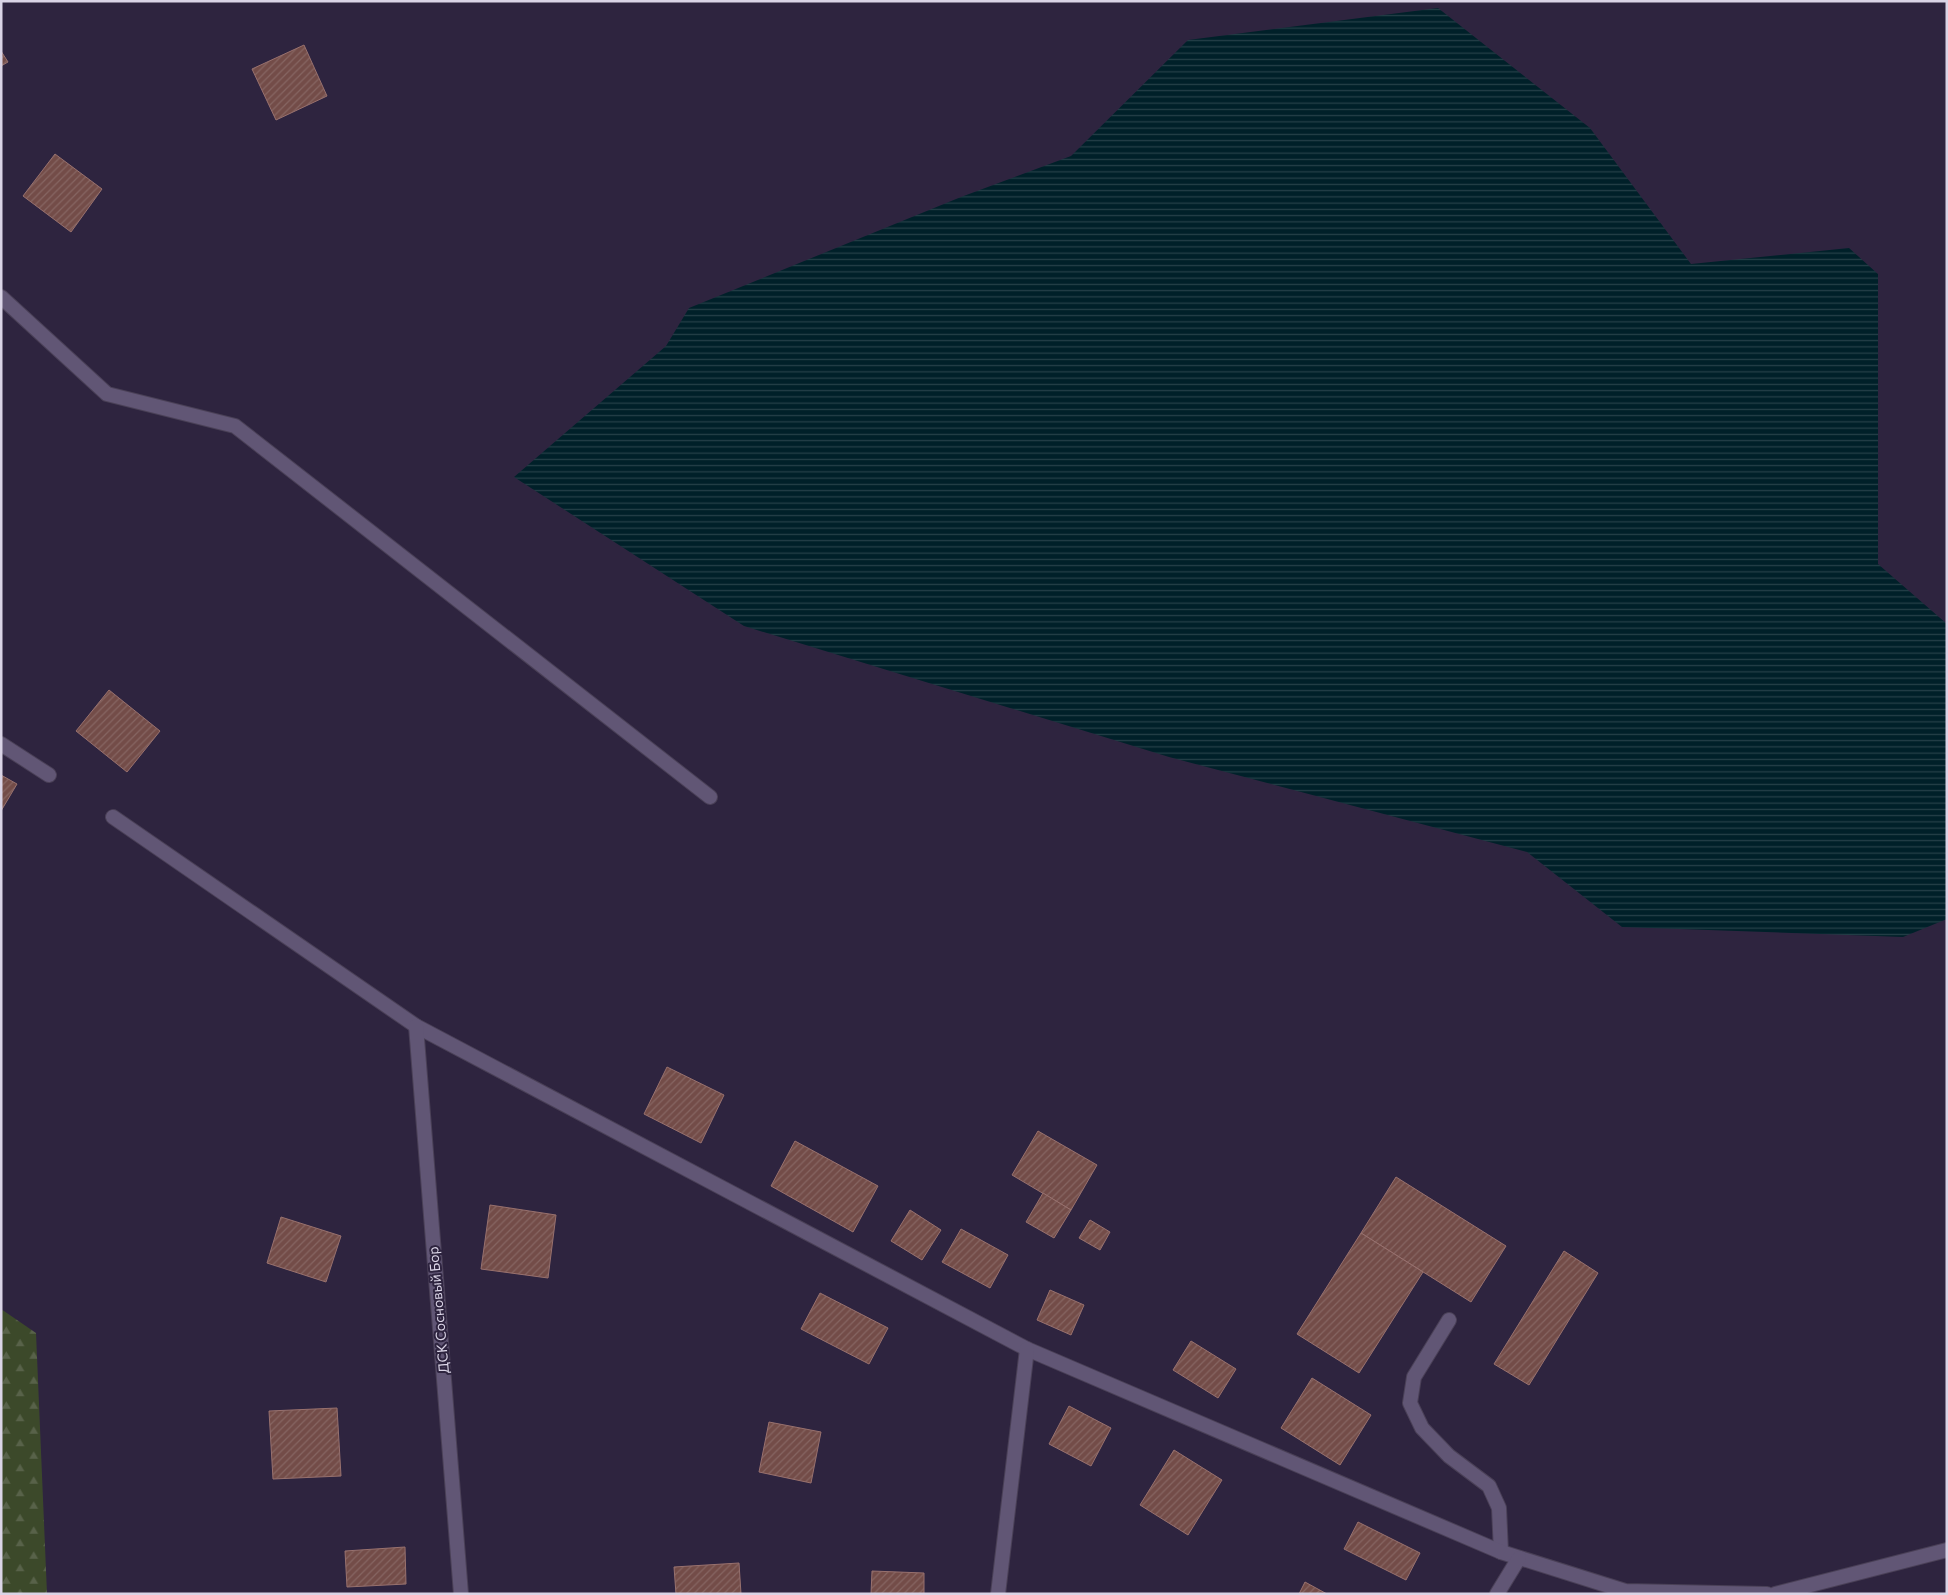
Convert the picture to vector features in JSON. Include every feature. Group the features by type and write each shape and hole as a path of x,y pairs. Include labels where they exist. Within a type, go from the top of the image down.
{"street":[{"path":"1,297 108,394 235,426 710,797"},
{"path":"1,744 49,775"},
{"path":"114,817 416,1026 1027,1349 1501,1552 1519,1558 1625,1591 1767,1594"},
{"name":"ДСК Сосновый Бор","path":"416,1026 461,1594"},
{"path":"1448,1320 1414,1377 1410,1403 1422,1428 1442,1449 1489,1486 1499,1508 1501,1552"},
{"path":"998,1594 1027,1349"},
{"path":"1775,1594 1947,1550"},
{"path":"1497,1594 1519,1558"}],"green space":[{"path":"1,1309 36,1333 47,1594 1,1594"}],"water":[{"path":"1438,8 1590,128 1691,264 1849,248 1878,274 1878,564 1947,624 1947,919 1903,937 1622,927 1527,852 1169,757 744,626 514,477 666,346 689,308 961,197 1071,156 1188,40"}],"building":[{"path":"304,45 327,96 276,120 252,69"},
{"path":"1,51 8,62 1,66"},
{"path":"55,154 102,189 71,232 23,196"},
{"path":"109,690 160,731 127,772 76,731"},
{"path":"1,775 17,784 1,811"},
{"path":"667,1067 724,1095 701,1143 644,1114"},
{"path":"1038,1131 1097,1165 1071,1210 1012,1175"},
{"path":"795,1141 878,1186 853,1232 771,1186"},
{"path":"1396,1177 1506,1246 1471,1302 1361,1233"},
{"path":"1043,1193 1071,1210 1054,1238 1026,1222"},
{"path":"490,1205 556,1215 548,1278 481,1269"},
{"path":"910,1210 941,1230 922,1260 891,1241"},
{"path":"281,1217 341,1236 326,1282 267,1263"},
{"path":"1090,1220 1110,1232 1100,1250 1079,1238"},
{"path":"961,1229 1008,1255 990,1288 942,1262"},
{"path":"1361,1233 1423,1272 1359,1373 1297,1334"},
{"path":"1564,1251 1598,1273 1529,1385 1494,1364"},
{"path":"1050,1290 1084,1305 1071,1335 1037,1320"},
{"path":"820,1293 888,1328 869,1364 801,1329"},
{"path":"1191,1341 1236,1369 1218,1398 1173,1370"},
{"path":"1312,1378 1371,1415 1340,1465 1281,1428"},
{"path":"1069,1406 1111,1428 1091,1466 1049,1444"},
{"path":"337,1408 341,1476 273,1479 269,1411"},
{"path":"769,1422 821,1432 811,1483 759,1472"},
{"path":"1174,1450 1222,1480 1188,1535 1140,1505"},
{"path":"1358,1522 1420,1553 1406,1580 1344,1549"},
{"path":"405,1547 406,1584 347,1587 345,1551"},
{"path":"739,1563 741,1594 676,1594 674,1567"},
{"path":"872,1571 924,1573 924,1594 871,1594"},
{"path":"1305,1582 1327,1594 1299,1594"}]}
